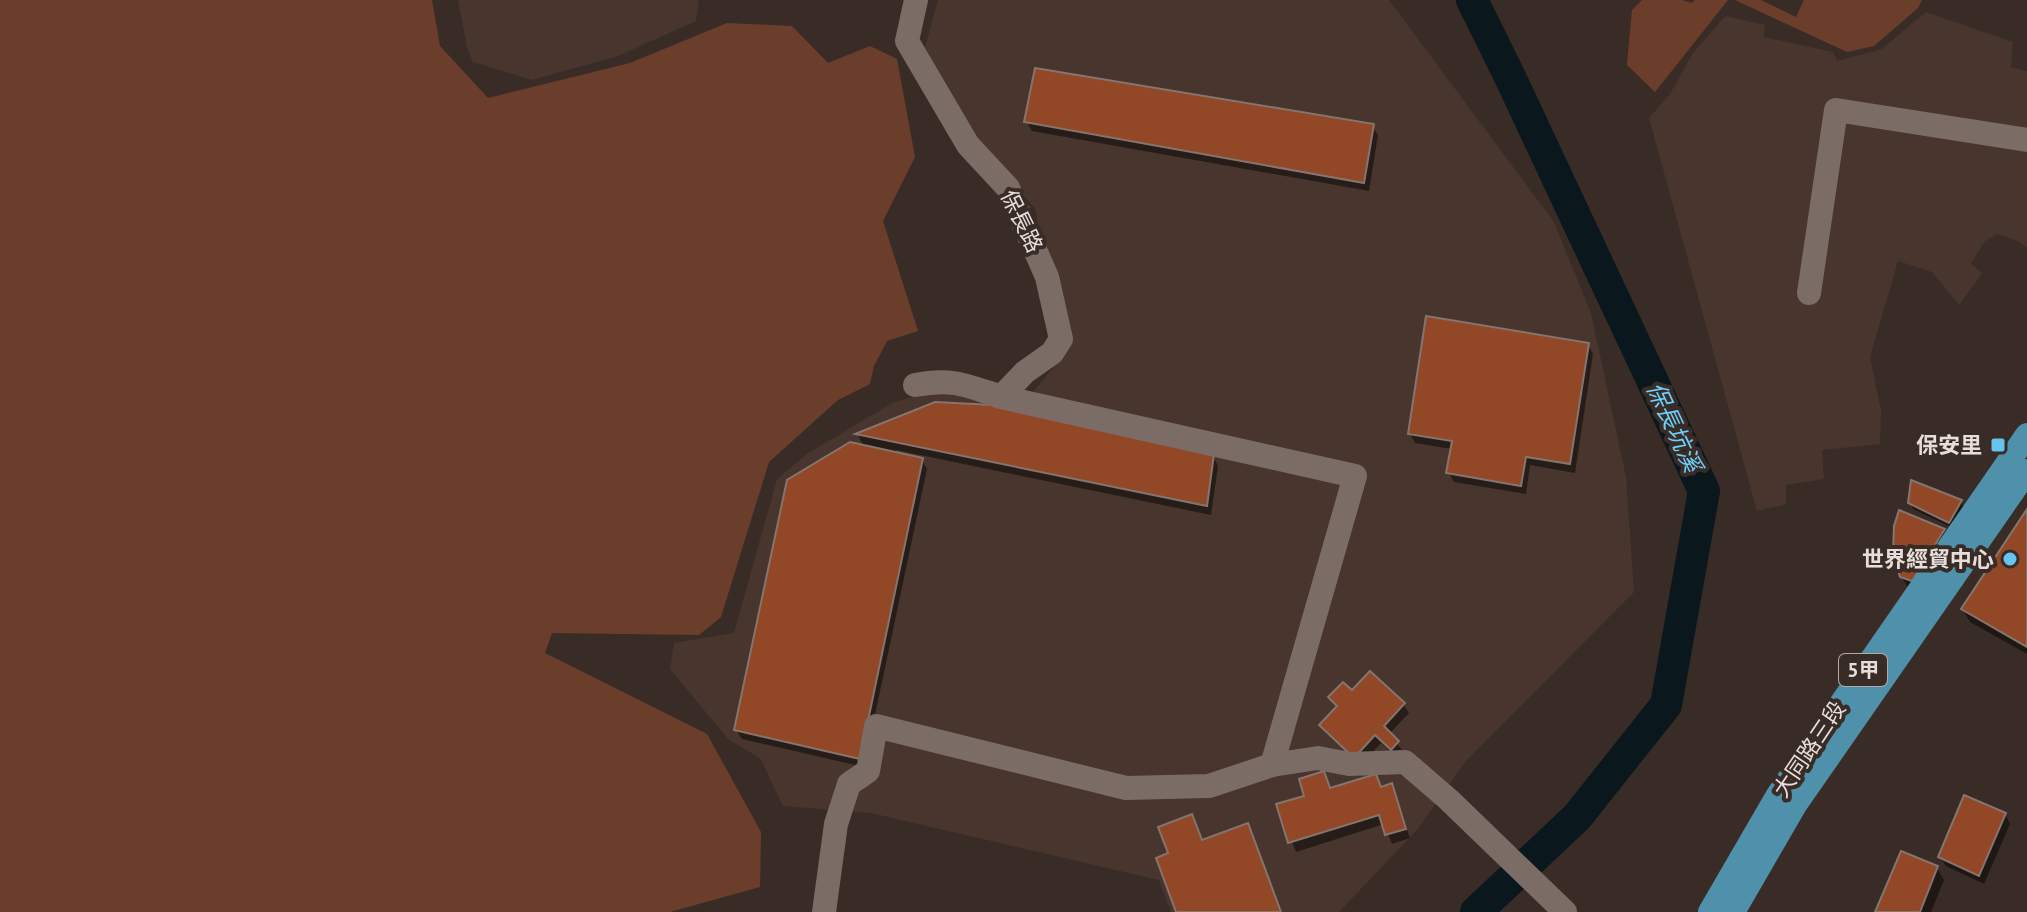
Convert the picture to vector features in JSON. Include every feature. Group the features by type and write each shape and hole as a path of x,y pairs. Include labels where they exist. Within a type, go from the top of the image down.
{"main road":[{"name":"大同路三段","path":"1729,907 1778,795 2027,435"},
{"name":"大同路三段","path":"1729,907 1795,805 2027,471"}],"street":[{"name":"保長路","path":"916,0 907,41 968,145 1008,188 1037,250 1058,321 1061,339 1052,353 1025,372 1001,397"},
{"path":"1809,293 1836,110 2027,140"},
{"path":"915,385 941,380 1001,397 1355,476 1272,765"},
{"path":"824,912 836,824 849,784 868,771 876,726 1126,788 1209,786 1272,765 1318,758 1349,764 1405,762 1565,912"}],"shaded area":[{"path":"0,0 432,0 440,46 488,98 630,63 727,23 792,26 828,63 870,46 897,59 915,157 883,221 918,331 887,341 874,366 870,384 838,400 769,462 721,617 699,635 552,633 545,653 707,734 761,832 760,887 670,912 0,912"},
{"path":"458,0 699,0 696,21 618,56 532,80 473,62 467,48"},
{"path":"938,0 1389,0 1554,222 1591,313 1626,477 1634,592 1466,761 1417,830 1339,912 1171,912 1159,880 871,813 783,806 760,758 729,740 670,669 674,643 734,633 777,479 807,454 892,403 938,389 1028,398 1070,347 1065,312 1042,247 1035,208 977,146 922,58"},
{"path":"1642,0 1692,3 1695,0 1728,0 1655,92 1627,65 1632,10"},
{"path":"1735,0 1761,0 1796,17 1804,0 1922,0 1918,8 1874,46 1847,52"},
{"path":"1926,12 2013,42 2011,67 2027,71 2027,248 2018,241 1997,234 1984,242 1971,264 1982,273 1959,305 1932,272 1898,261 1870,357 1881,411 1880,444 1822,450 1824,479 1786,485 1786,504 1757,511 1649,118 1670,94 1693,53 1725,16 1765,25 1764,37 1833,52 1837,61 1882,49"}],"building":[{"path":"1035,68 1374,124 1364,183 1024,122"},
{"path":"1426,316 1589,343 1570,464 1526,457 1521,486 1446,473 1452,441 1408,434"},
{"path":"935,402 994,405 1214,454 1207,506 855,434"},
{"path":"850,442 923,458 860,759 734,730 787,480"},
{"path":"1911,480 1962,500 1949,523 1908,503"},
{"name":"世界經貿中心","path":"2027,509 2027,647 1961,609"},
{"path":"1899,510 1945,529 1912,581 1900,577 1893,552 1894,526"},
{"path":"1370,671 1405,703 1384,726 1399,741 1391,750 1375,735 1354,758 1319,725 1337,706 1328,697 1343,682 1352,690"},
{"path":"1324,771 1330,788 1376,774 1381,787 1392,783 1406,829 1385,835 1379,815 1288,843 1276,804 1304,796 1299,779"},
{"path":"1964,795 2006,813 1979,876 1938,857"},
{"path":"1192,814 1202,840 1248,823 1281,912 1176,912 1156,858 1168,853 1158,827"},
{"path":"1901,851 1938,866 1920,912 1875,912"}],"waterway":[{"name":"保長坑溪","path":"1472,0 1704,491 1666,705 1577,817 1476,912"}],"place":[{"name":"保安里","path":"1998,445"},
{"name":"世界經貿中心","path":"2010,559"}]}
